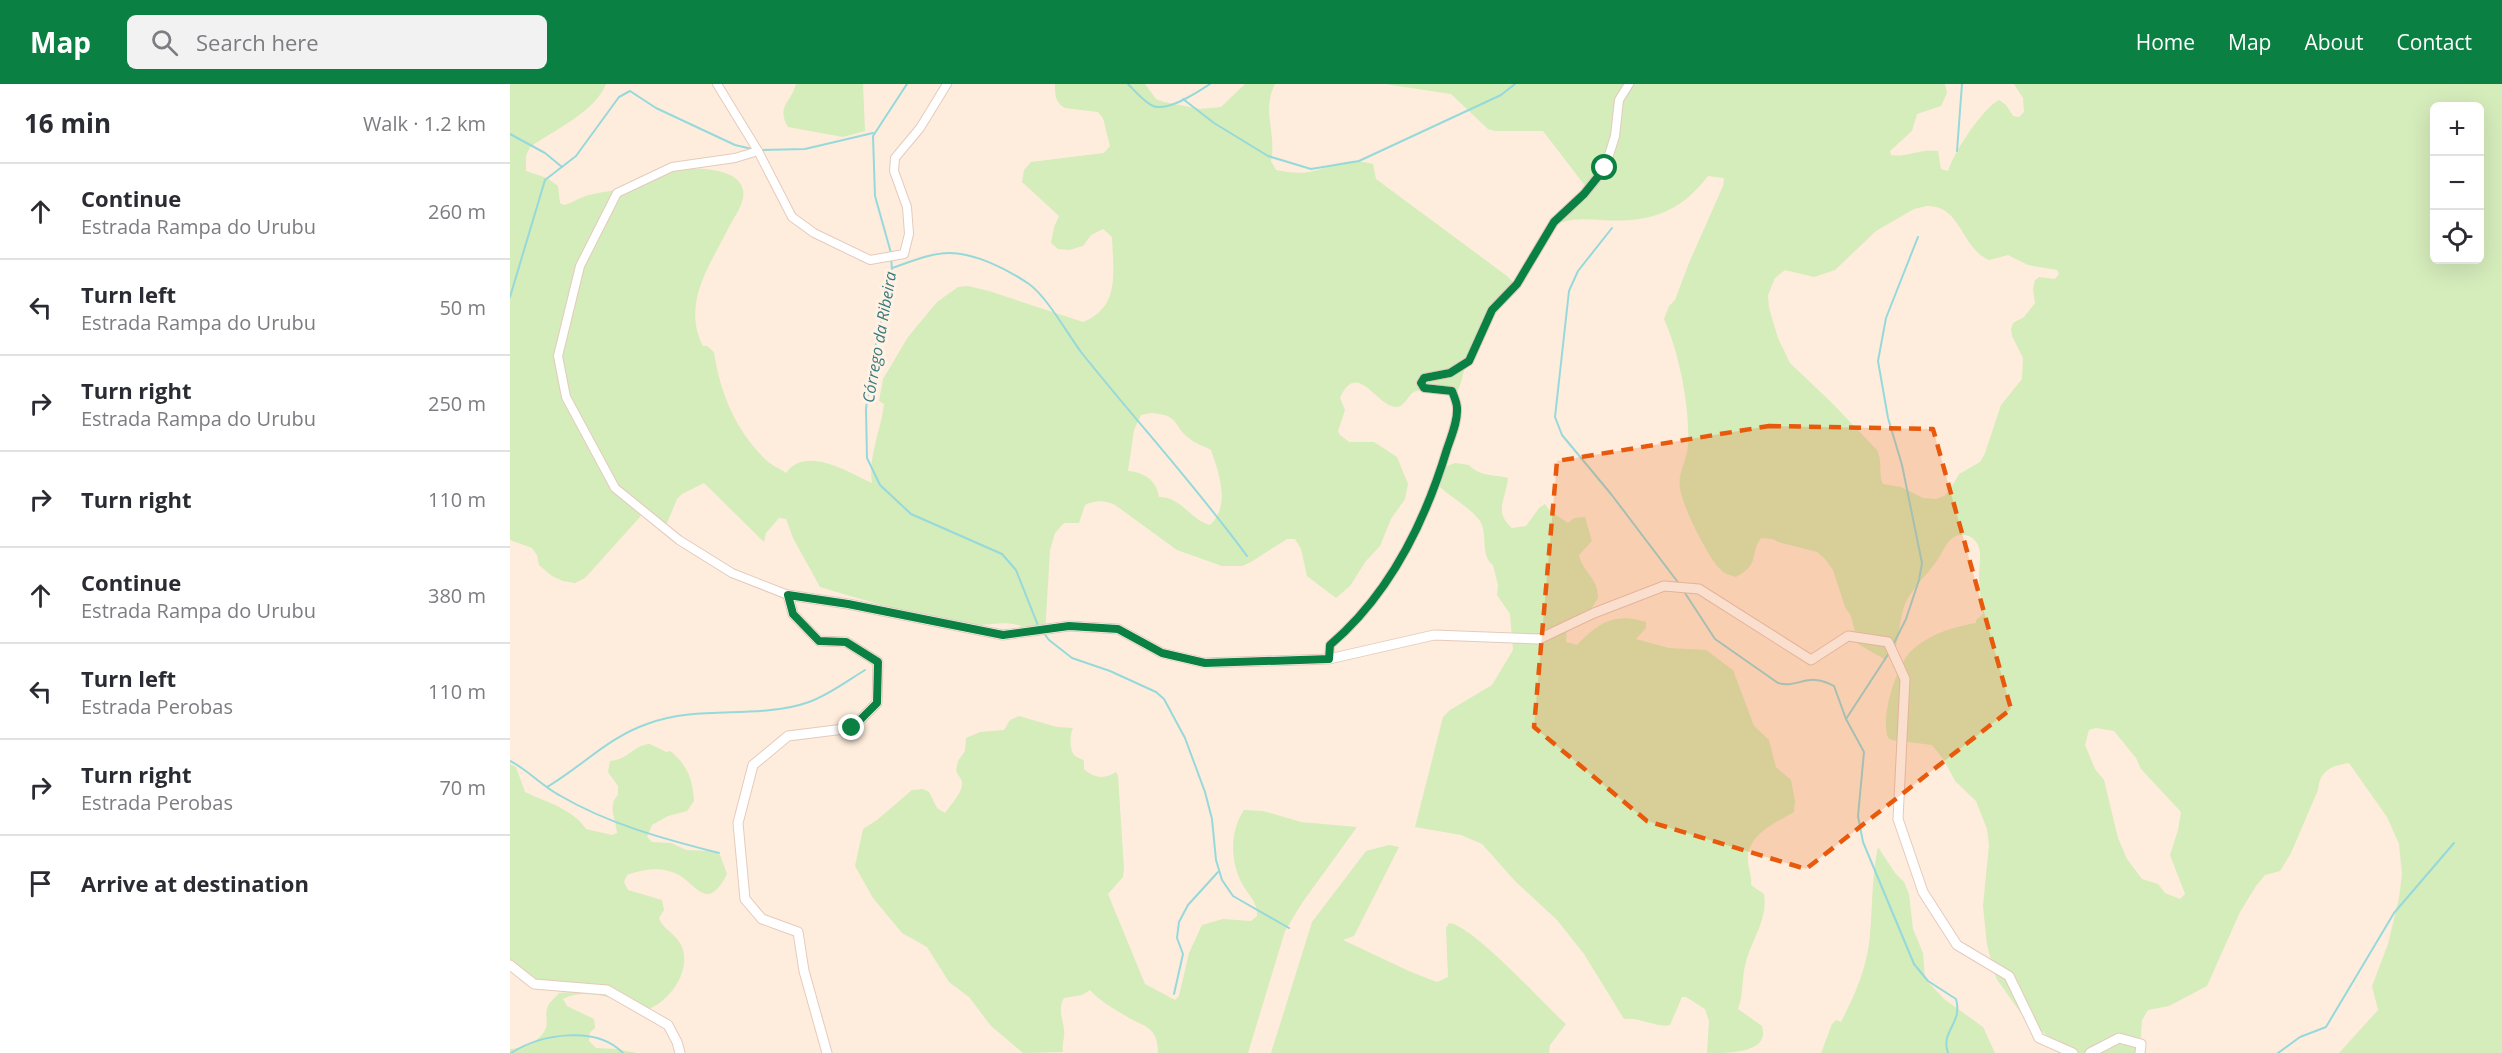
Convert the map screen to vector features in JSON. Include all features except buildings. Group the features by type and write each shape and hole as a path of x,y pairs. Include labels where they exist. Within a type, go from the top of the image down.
{"street":[{"path":"717,84 758,151 792,217 814,233 870,260 899,257 904,254 909,234 907,207 894,171 895,158 920,128 947,84"},
{"path":"1329,659 1330,645 1345,633 1375,597 1416,533 1442,465 1457,409 1452,391 1424,388 1421,383 1424,378 1450,373 1469,361 1492,310 1517,284 1554,222 1584,194 1605,168 1614,144 1619,100 1629,84"},
{"path":"758,151 735,158 672,166 617,193 580,266 558,356 566,397 615,488 679,540 732,573 788,595 848,604 1003,635 1069,626 1118,629 1162,653 1205,663 1329,659 1434,635 1539,639 1594,613 1664,586 1699,589 1811,660 1848,636 1888,642 1905,679 1898,819 1923,892 1957,945 2009,976 2039,1038 2073,1053"},
{"path":"788,595 793,614 819,641 846,642 878,662 877,703 852,728 789,736 753,765 738,823 745,899 762,919 798,932 804,971 826,1053"},
{"path":"510,965 534,984 607,990 668,1025 680,1053"},
{"path":"2090,1053 2119,1038 2141,1044 2140,1053"}],"highlighted area":[{"path":"1769,426 1933,429 2011,709 1806,869 1647,821 1534,727 1557,461"}],"green space":[{"path":"510,84 606,84 601,94 583,112 530,147 526,156 526,171 547,178 558,186 560,203 564,205 589,195 628,187 677,169 715,170 737,179 742,187 743,198 700,287 696,301 697,331 703,346 707,346 714,352 725,397 746,437 766,460 786,473 794,465 804,461 816,461 828,463 872,483 873,453 884,404 879,401 883,379 908,337 937,302 958,287 968,286 989,291 1083,322 1104,307 1112,287 1112,237 1103,229 1091,235 1083,246 1069,250 1058,249 1051,243 1059,216 1022,182 1024,170 1031,162 1104,153 1110,146 1103,118 1098,112 1065,108 1056,98 1055,84 1145,84 1156,99 1200,109 1221,107 1245,84 1275,84 1271,94 1269,113 1272,141 1271,161 1276,170 1305,173 1347,162 1373,164 1376,179 1515,284 1508,290 1473,346 1456,394 1418,390 1402,405 1396,407 1381,400 1360,383 1353,383 1346,387 1340,398 1345,410 1338,431 1340,435 1349,442 1374,442 1397,457 1408,484 1405,499 1391,519 1380,546 1366,561 1350,586 1336,598 1307,576 1301,549 1295,539 1287,539 1242,566 1222,566 1177,550 1115,505 1104,501 1085,505 1079,523 1064,523 1055,533 1050,550 1045,634 1038,636 1018,625 1009,623 963,624 909,612 820,587 793,538 786,519 779,518 766,533 764,542 704,483 677,499 665,528 644,509 640,517 585,578 575,583 552,576 539,565 537,555 532,548 510,540","holes":["1161,414 1172,419 1192,441 1211,450 1220,479 1222,499 1216,517 1210,525 1196,518 1180,504 1159,497 1158,491 1148,478 1128,471 1134,430 1141,415"]},
{"path":"796,84 863,84 865,131 843,137 788,127 783,114"},
{"path":"1385,84 1945,84 1947,93 1941,106 1917,114 1912,131 1890,151 1891,155 1897,156 1938,151 1941,169 1948,171 1969,132 1992,105 1999,100 2006,105 2013,116 2019,117 2024,112 2023,98 2014,84 2502,84 2502,1053 2339,1053 2378,1010 2372,986 2388,944 2402,874 2399,844 2387,817 2349,763 2324,773 2291,853 2280,871 2265,875 2256,886 2240,912 2207,986 2169,1006 2148,1010 2142,1020 2138,1053 2067,1053 2020,1012 1996,978 1987,945 1983,906 1989,845 1987,829 1976,801 1955,781 1944,760 1932,745 1892,740 1888,738 1886,729 1891,692 1906,657 1926,640 1959,626 1976,623 1976,620 1983,614 1978,545 1971,537 1964,535 1954,537 1949,542 1908,598 1903,609 1894,653 1884,659 1858,644 1851,616 1845,607 1833,570 1817,552 1773,539 1761,538 1749,568 1736,577 1722,571 1703,543 1682,496 1679,482 1688,450 1687,414 1679,363 1664,319 1669,306 1675,300 1723,186 1724,178 1708,176 1686,199 1674,207 1648,217 1618,221 1566,221 1555,225 1586,187 1543,131 1488,129 1451,94","holes":["1927,206 1947,212 1972,246 1989,260 2008,255 2028,265 2057,270 2059,274 2055,279 2039,277 2035,280 2033,289 2035,303 2024,317 2013,323 2012,336 2023,358 2022,379 2001,405 1985,453 1980,462 1959,474 1944,496 1936,499 1923,498 1901,487 1883,484 1877,450 1790,363 1778,338 1769,308 1768,295 1775,278 1785,270 1814,277 1835,270 1876,231 1914,209","2096,728 2114,731 2136,758 2141,769 2181,812 2170,855 2185,894 2180,899 2165,893 2158,884 2142,879 2127,859 2118,838 2104,780 2095,769 2085,745 2089,730"]},
{"path":"1455,463 1469,465 1482,473 1508,478 1502,511 1506,522 1512,528 1526,526 1539,508 1545,504 1550,511 1568,523 1574,518 1585,517 1592,541 1579,555 1596,586 1598,598 1591,609 1567,624 1566,642 1577,645 1600,625 1626,618 1646,622 1646,628 1636,639 1669,648 1706,650 1733,670 1754,726 1769,740 1776,767 1791,780 1795,801 1794,812 1763,831 1751,845 1748,853 1751,885 1764,894 1765,903 1762,920 1744,968 1738,1009 1762,1026 1763,1035 1760,1042 1754,1046 1737,1052 1707,1053 1709,1021 1705,1009 1686,997 1682,997 1670,1025 1624,1019 1584,954 1557,920 1515,881 1482,844 1461,835 1415,827 1443,717 1450,710 1492,685 1513,650 1510,614 1497,595 1498,585 1493,565 1485,551 1484,532 1480,521 1440,487 1435,486 1447,466"},
{"path":"1019,716 1057,727 1073,728 1071,749 1074,755 1084,761 1084,769 1100,777 1116,772 1124,869 1123,877 1108,894 1145,984 1175,1000 1179,996 1189,953 1202,925 1223,919 1251,921 1257,916 1255,904 1239,878 1234,858 1236,828 1244,810 1263,811 1301,822 1357,827 1302,903 1285,931 1248,1053 1158,1053 1155,1037 1148,1028 1110,1007 1090,990 1082,995 1064,998 1061,1008 1064,1032 1063,1052 1023,1053 991,1026 969,997 949,982 927,947 902,933 873,898 855,866 863,829 912,790 923,789 929,792 937,808 945,813 962,787 962,781 956,770 958,761 965,751 966,738 980,732 1004,730 1010,720"},
{"path":"650,744 666,752 670,751 681,761 690,779 694,801 687,811 668,816 652,825 647,837 652,842 671,843 686,850 712,851 720,855 727,874 720,886 707,894 671,871 645,870 627,875 624,882 628,890 662,900 664,910 659,918 680,943 684,952 682,973 664,1000 646,1010 616,999 593,994 572,995 563,999 567,1006 594,1019 595,1028 590,1032 589,1041 596,1048 637,1053 510,1053 510,1049 526,1046 535,1041 546,1028 546,1011 550,1003 559,993 572,992 520,975 510,966 510,764 516,767 525,792 567,811 586,829 612,835 617,833 613,804 618,795 618,786 608,772 610,761 622,758 639,747"},
{"path":"1389,845 1399,847 1354,936 1343,940 1437,982 1448,977 1446,928 1449,923 1460,927 1491,951 1566,1024 1550,1045 1549,1053 1271,1053 1312,922 1366,851"},
{"path":"1878,847 1895,873 1904,882 1909,894 1913,929 1923,953 1925,979 1944,999 1983,1027 1995,1053 1821,1053 1832,1024 1836,1020 1841,1022 1846,1013 1865,964"}],"waterway":[{"name":"Córrego da Ribeira","path":"907,84 873,136 875,196 891,253 892,273 873,357 866,409 867,458 880,485 911,514 1002,554 1016,570 1039,628"},
{"path":"1128,84 1146,102 1159,107 1183,100 1210,84"},
{"path":"1183,99 1214,123 1268,156 1311,169 1359,161 1501,95 1515,84"},
{"path":"1957,151 1962,84"},
{"path":"510,297 545,180 576,156 619,97 630,91 656,108 735,145 752,149"},
{"path":"761,150 805,149 873,133"},
{"path":"510,134 545,153 562,167"},
{"path":"1612,228 1578,271 1569,291 1555,417 1562,435 1611,494 1680,585"},
{"path":"1893,645 1906,619 1922,563 1902,465 1888,418 1878,361 1886,318 1918,237"},
{"path":"892,268 935,254 959,254 991,263 1029,284 1043,297 1081,352 1247,556"},
{"path":"1683,590 1715,639 1778,683 1792,684 1817,680 1834,686 1846,719 1864,752 1858,816 1863,842 1914,964 1928,981 1956,999 1957,1015 1947,1039 1948,1053"},
{"name":"Córrego da Ribeira","path":"1043,632 1049,640 1072,658 1110,671 1156,692 1164,699 1185,738 1205,792 1212,819 1216,860 1222,880 1233,896 1289,928"},
{"path":"1846,719 1889,653"},
{"path":"547,787 608,744 647,724 688,715 790,707 824,696 865,670"},
{"path":"510,761 553,791 597,814 657,836 719,853"},
{"path":"2278,1053 2300,1037 2326,1027 2394,913 2454,843"},
{"name":"Córrego da Ribeira","path":"1174,994 1183,954 1177,938 1179,922 1188,905 1218,872"},
{"path":"511,1053 537,1041 568,1035 598,1039 612,1044 623,1053"}],"route":[{"path":"852,728 877,703 878,662 846,642 819,641 793,614 788,595 848,604 1003,635 1069,626 1118,629 1162,653 1205,663 1329,659 1330,645 1345,633 1375,597 1416,533 1442,465 1457,409 1452,391 1424,388 1421,383 1424,378 1450,373 1469,361 1492,310 1517,284 1554,222 1584,194 1605,168"}]}
